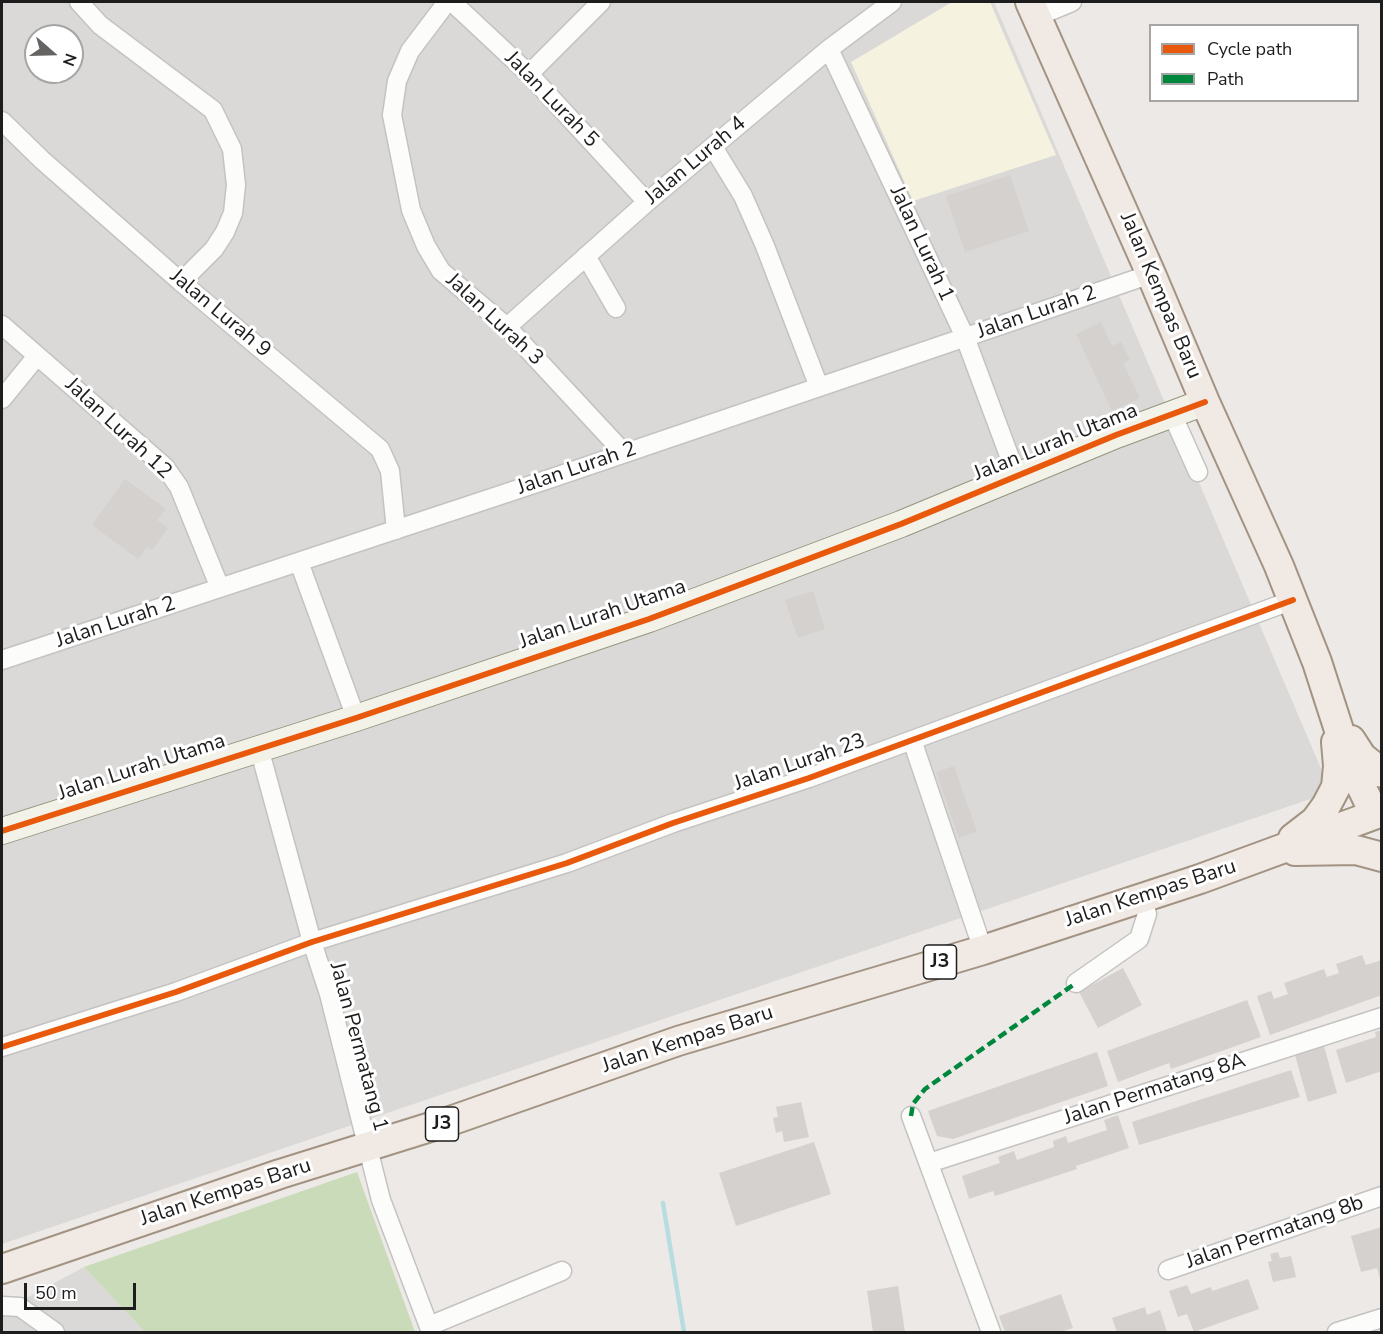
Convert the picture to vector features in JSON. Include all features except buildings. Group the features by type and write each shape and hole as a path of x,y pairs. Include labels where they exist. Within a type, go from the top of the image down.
{"main road":[{"name":"Jalan Kempas Baru","path":"2,1269 280,1174 453,1120 678,1041 983,950 1143,897 1278,851 1380,810 1350,761 1317,662 1293,600 1033,9"},
{"path":"1334,713 1362,757 1382,773"},
{"path":"1278,851 1315,820 1336,787 1338,766 1334,713"},
{"path":"1278,851 1356,850 1382,857"}],"street":[{"path":"79,2 100,25 213,110 232,149 236,185 233,213 225,232 213,249 181,282"},
{"name":"Jalan Lurah 3","path":"447,2 410,51 397,81 392,115 411,210 426,246 441,271 507,327 624,453"},
{"name":"Jalan Lurah 5","path":"452,2 529,75 647,202"},
{"path":"529,75 601,2"},
{"name":"Jalan Lurah 4","path":"507,327 647,202 829,49 892,2"},
{"path":"1033,9 1072,2"},
{"name":"Jalan Lurah 1","path":"829,49 965,337 1017,477"},
{"name":"Jalan Lurah 9","path":"2,121 42,160 181,282 380,449 390,471 396,530"},
{"path":"713,147 743,196 765,246 819,387"},
{"path":"586,256 616,309"},
{"name":"Jalan Lurah 2","path":"2,660 555,477 1151,274"},
{"name":"Jalan Lurah 12","path":"2,325 165,467 179,487 220,588"},
{"path":"2,399 37,356"},
{"name":"Jalan Lurah Utama","path":"2,831 356,718 648,619 901,524 1205,402"},
{"path":"1172,414 1198,472"},
{"path":"299,562 356,718"},
{"name":"Jalan Lurah 23","path":"2,1047 176,992 312,942 567,863 673,823 770,792 1293,600"},
{"path":"912,740 983,950"},
{"name":"Jalan Permatang 1","path":"259,748 312,942 329,994 381,1200 430,1329"},
{"path":"1076,983 1139,939 1147,914 1143,897"},
{"name":"Jalan Permatang 8A","path":"929,1163 1382,1017"},
{"path":"911,1116 991,1332"},
{"name":"Jalan Permatang 8b","path":"1168,1270 1382,1196"},
{"path":"430,1329 562,1271"},
{"path":"2,1306 20,1306 55,1332"},
{"path":"1337,1332 1382,1318"}],"shaded area":[{"path":"2,2 994,2 1331,792 2,1244"},
{"path":"952,2 990,2 1056,155 913,201 851,62"},
{"path":"84,1267 145,1332 2,1332 2,1311"}],"green space":[{"path":"357,1172 415,1332 145,1332 84,1267"}],"waterway":[{"path":"663,1203 684,1332"}],"marked path":[{"path":"911,1116 913,1104 925,1089 1076,983"}],"cycle path":[{"path":"2,831 356,718 649,619 901,524 1116,435 1205,402"},
{"path":"2,1047 176,992 312,942 567,863 673,823 809,778 1293,600"}]}
